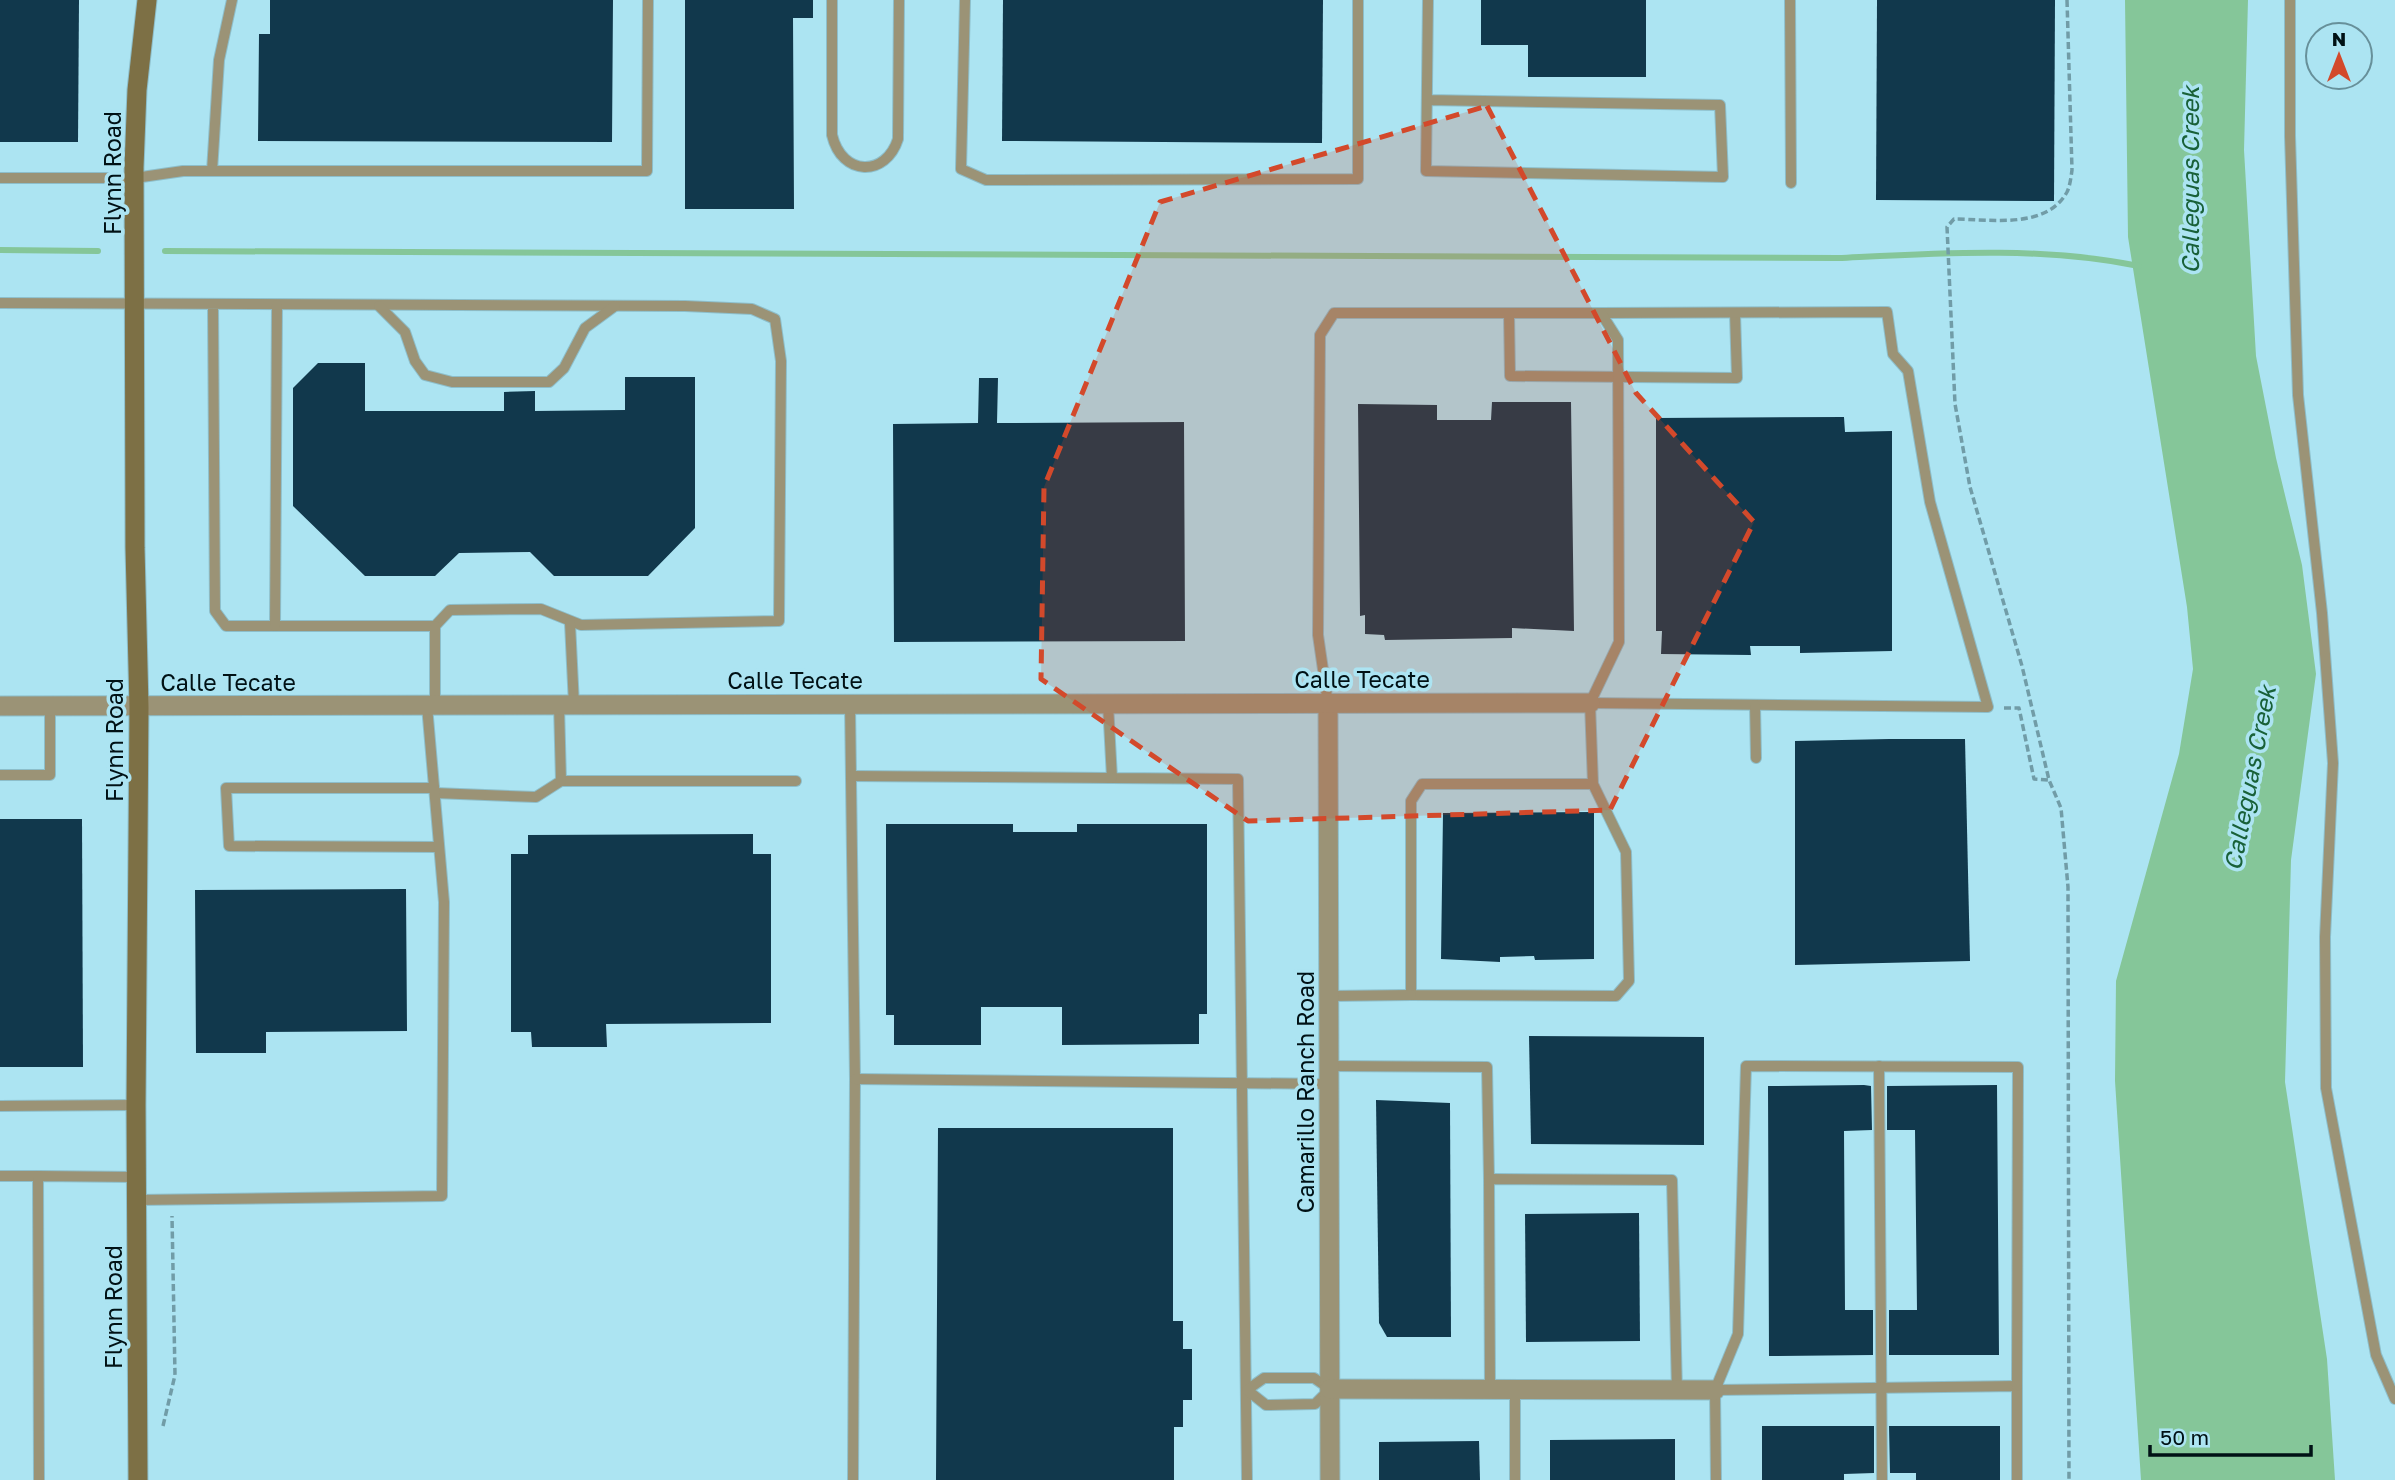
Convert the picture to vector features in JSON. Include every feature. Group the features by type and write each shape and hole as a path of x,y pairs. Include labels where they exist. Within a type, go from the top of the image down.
{"main road":[{"name":"Flynn Road","path":"138,1480 136,1105 139,707 135,548 135,178 137,90 147,0"}],"street":[{"name":"Calle Tecate","path":"0,706 1590,703"},
{"name":"Camarillo Ranch Road","path":"1328,704 1330,1480"},
{"path":"1330,1389 1490,1392 1715,1390"}],"lane":[{"path":"212,171 221,48 232,0"},
{"path":"0,178 135,178 183,171 647,171 648,0"},
{"path":"832,0 832,135 836,151 846,164 863,167 880,162 893,153 898,139 899,0"},
{"path":"965,0 961,169 986,180 1358,179 1358,0"},
{"path":"1427,100 1720,105 1723,177 1426,171 1428,0"},
{"path":"1790,0 1791,183"},
{"path":"2290,0 2298,395 2322,613 2333,763 2325,937 2326,1088 2376,1355 2395,1399"},
{"path":"0,303 615,306 752,309 775,319 781,360 779,621 570,623 541,609 497,607 450,610 435,626 431,706 444,902 442,1196 136,1199"},
{"path":"213,304 215,611 226,626 435,626"},
{"path":"275,626 277,305"},
{"path":"379,306 405,332 415,360 425,375 452,382 549,382 564,368 585,328 615,306"},
{"path":"1328,704 1318,635 1320,335 1335,313 1887,312 1893,354 1908,371 1930,502 1988,707 1590,703"},
{"path":"1509,313 1510,376 1737,379 1735,313"},
{"path":"1329,996 1616,996 1629,981 1626,852 1593,784 1590,703 1619,642 1618,340 1601,313"},
{"path":"561,781 570,623"},
{"path":"850,704 855,1079 853,1480"},
{"path":"1108,704 1112,778"},
{"path":"1755,705 1756,758"},
{"path":"0,775 50,775 50,706"},
{"path":"851,776 1238,779 1247,1480"},
{"path":"439,847 229,846 226,788 435,790 536,797 561,781 796,782"},
{"path":"1411,995 1411,801 1422,784 1593,784"},
{"path":"1716,1480 1715,1390 1738,1334 1746,1066 1879,1066 2018,1067 2017,1480"},
{"path":"1879,1066 1882,1480"},
{"path":"855,1079 1243,1084 1330,1075 1487,1067 1490,1392"},
{"path":"0,1106 136,1105"},
{"path":"38,1176 39,1480"},
{"path":"0,1177 136,1177"},
{"path":"1489,1179 1672,1180 1677,1392"},
{"path":"1264,1378 1314,1378 1330,1389 1315,1404 1266,1405 1247,1390 1264,1378"},
{"path":"1715,1390 2017,1386"},
{"path":"1515,1391 1515,1480"}],"path":[{"path":"2067,0 2072,170 2067,192 2051,209 2032,219 1954,219 1947,227 1947,282 1955,404 1970,487 2022,666 2049,780 2061,808 2068,887 2069,1480"},
{"path":"1988,707 2019,708 2034,779 2049,780"},
{"path":"163,1426 174,1376 171,1199"}],"highlighted area":[{"path":"1487,106 1636,393 1754,522 1610,810 1248,821 1041,679 1044,487 1160,202"}],"water":[{"name":"Calleguas Creek","path":"2125,0 2248,0 2244,150 2256,356 2276,458 2302,565 2316,674 2291,860 2285,1082 2327,1359 2335,1480 2141,1480 2115,1081 2116,981 2179,754 2193,669 2187,607 2128,237"}],"building":[{"path":"0,0 79,0 78,142 0,142"},
{"path":"270,0 613,0 612,142 258,141 259,34 270,34"},
{"path":"685,0 813,0 813,18 793,18 794,209 685,209"},
{"path":"1003,0 1323,0 1322,143 1002,141"},
{"path":"1481,0 1646,0 1646,77 1528,77 1528,45 1481,45"},
{"path":"1877,0 2055,0 2054,201 1876,200"},
{"path":"318,363 365,363 365,411 504,411 504,392 535,391 535,411 625,410 625,377 695,377 695,528 648,576 554,576 530,552 459,553 435,576 365,576 293,506 293,388"},
{"path":"979,378 998,378 997,423 1184,422 1185,641 894,642 893,424 978,423"},
{"path":"1492,402 1571,402 1574,631 1512,628 1512,638 1385,640 1384,635 1365,634 1365,615 1360,616 1358,404 1437,405 1437,420 1491,420"},
{"path":"1844,417 1845,432 1892,431 1892,651 1800,653 1800,646 1750,646 1751,655 1661,654 1662,631 1656,631 1656,418"},
{"path":"1965,739 1970,961 1795,965 1795,741"},
{"path":"1594,812 1594,959 1535,960 1534,956 1500,957 1500,962 1441,959 1443,813"},
{"path":"0,819 82,819 83,1067 0,1067"},
{"path":"886,824 1013,824 1013,832 1077,832 1077,824 1207,824 1207,1014 1199,1014 1199,1044 1062,1045 1062,1007 981,1007 981,1045 894,1045 894,1015 886,1015"},
{"path":"753,834 753,854 771,854 771,1023 606,1024 607,1047 532,1047 531,1032 511,1032 511,854 528,854 528,835"},
{"path":"406,889 407,1031 266,1032 266,1053 196,1053 195,890"},
{"path":"1529,1036 1704,1037 1704,1145 1531,1144"},
{"path":"1997,1085 1999,1355 1889,1355 1889,1310 1917,1310 1915,1130 1887,1130 1887,1086"},
{"path":"1768,1086 1871,1086 1872,1130 1844,1131 1845,1310 1873,1310 1873,1355 1769,1356"},
{"path":"1376,1100 1450,1103 1451,1337 1387,1337 1379,1323"},
{"path":"938,1128 1173,1128 1173,1321 1183,1321 1183,1349 1192,1349 1192,1400 1183,1400 1183,1427 1174,1427 1174,1480 936,1480"},
{"path":"1639,1213 1640,1341 1526,1342 1525,1214"},
{"path":"1762,1426 1874,1426 1874,1473 1844,1474 1844,1480 1762,1480"},
{"path":"1889,1426 2000,1426 2000,1480 1916,1480 1916,1473 1890,1473"},
{"path":"1675,1439 1675,1480 1550,1480 1550,1440"},
{"path":"1479,1441 1480,1480 1379,1480 1379,1442"}],"waterway":[{"path":"0,250 98,251"},
{"path":"165,251 1838,258 2026,253 2139,266"}]}
